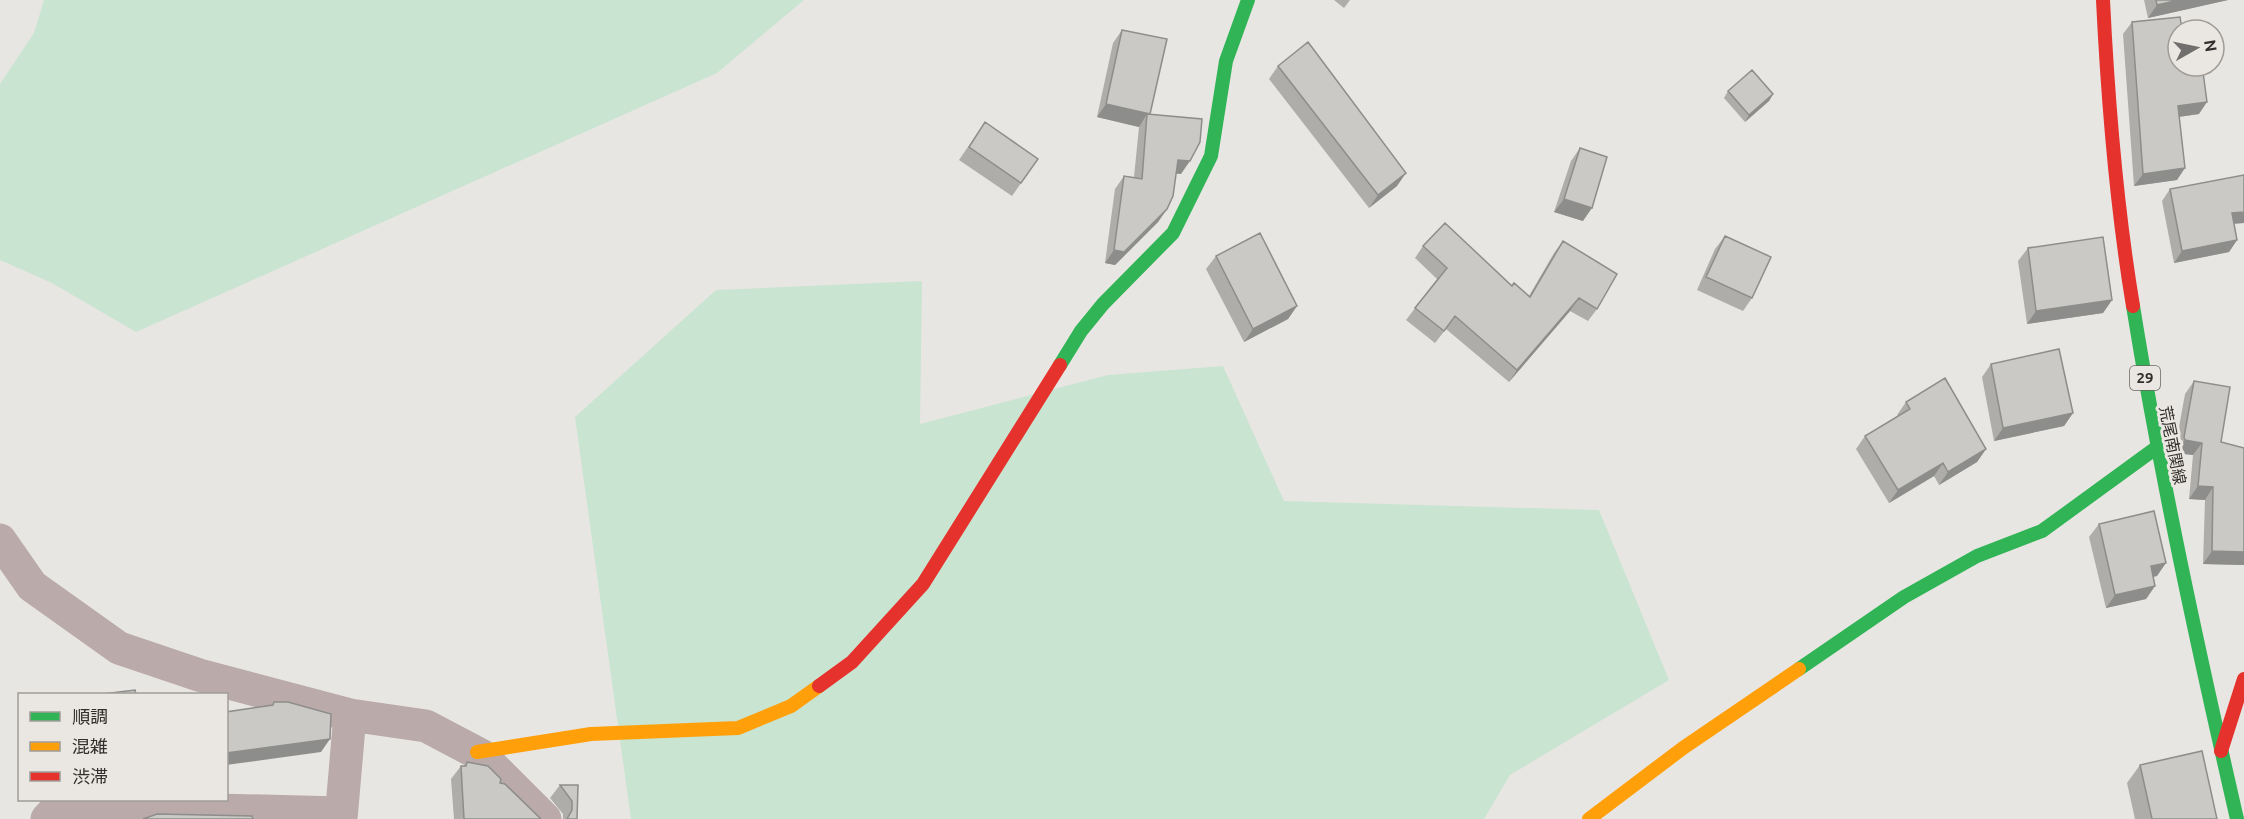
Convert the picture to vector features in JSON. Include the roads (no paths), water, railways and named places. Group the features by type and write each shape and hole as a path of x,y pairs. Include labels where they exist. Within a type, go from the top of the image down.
{"street":[{"path":"477,752 591,734 738,728 791,706 852,663 923,584 1081,332 1103,304 1173,233 1210,156 1226,61 1248,0"},
{"name":"荒尾南関線","path":"2103,0 2109,126 2120,230 2156,448 2237,819"},
{"path":"1589,819 1683,748 1904,597 1977,556 2042,531 2156,448"},
{"path":"0,540 32,586 119,648 199,675 350,716 426,726 477,752 512,783 545,819"},
{"path":"2221,751 2244,679"},
{"path":"47,819 59,806 341,816 350,716"}]}
